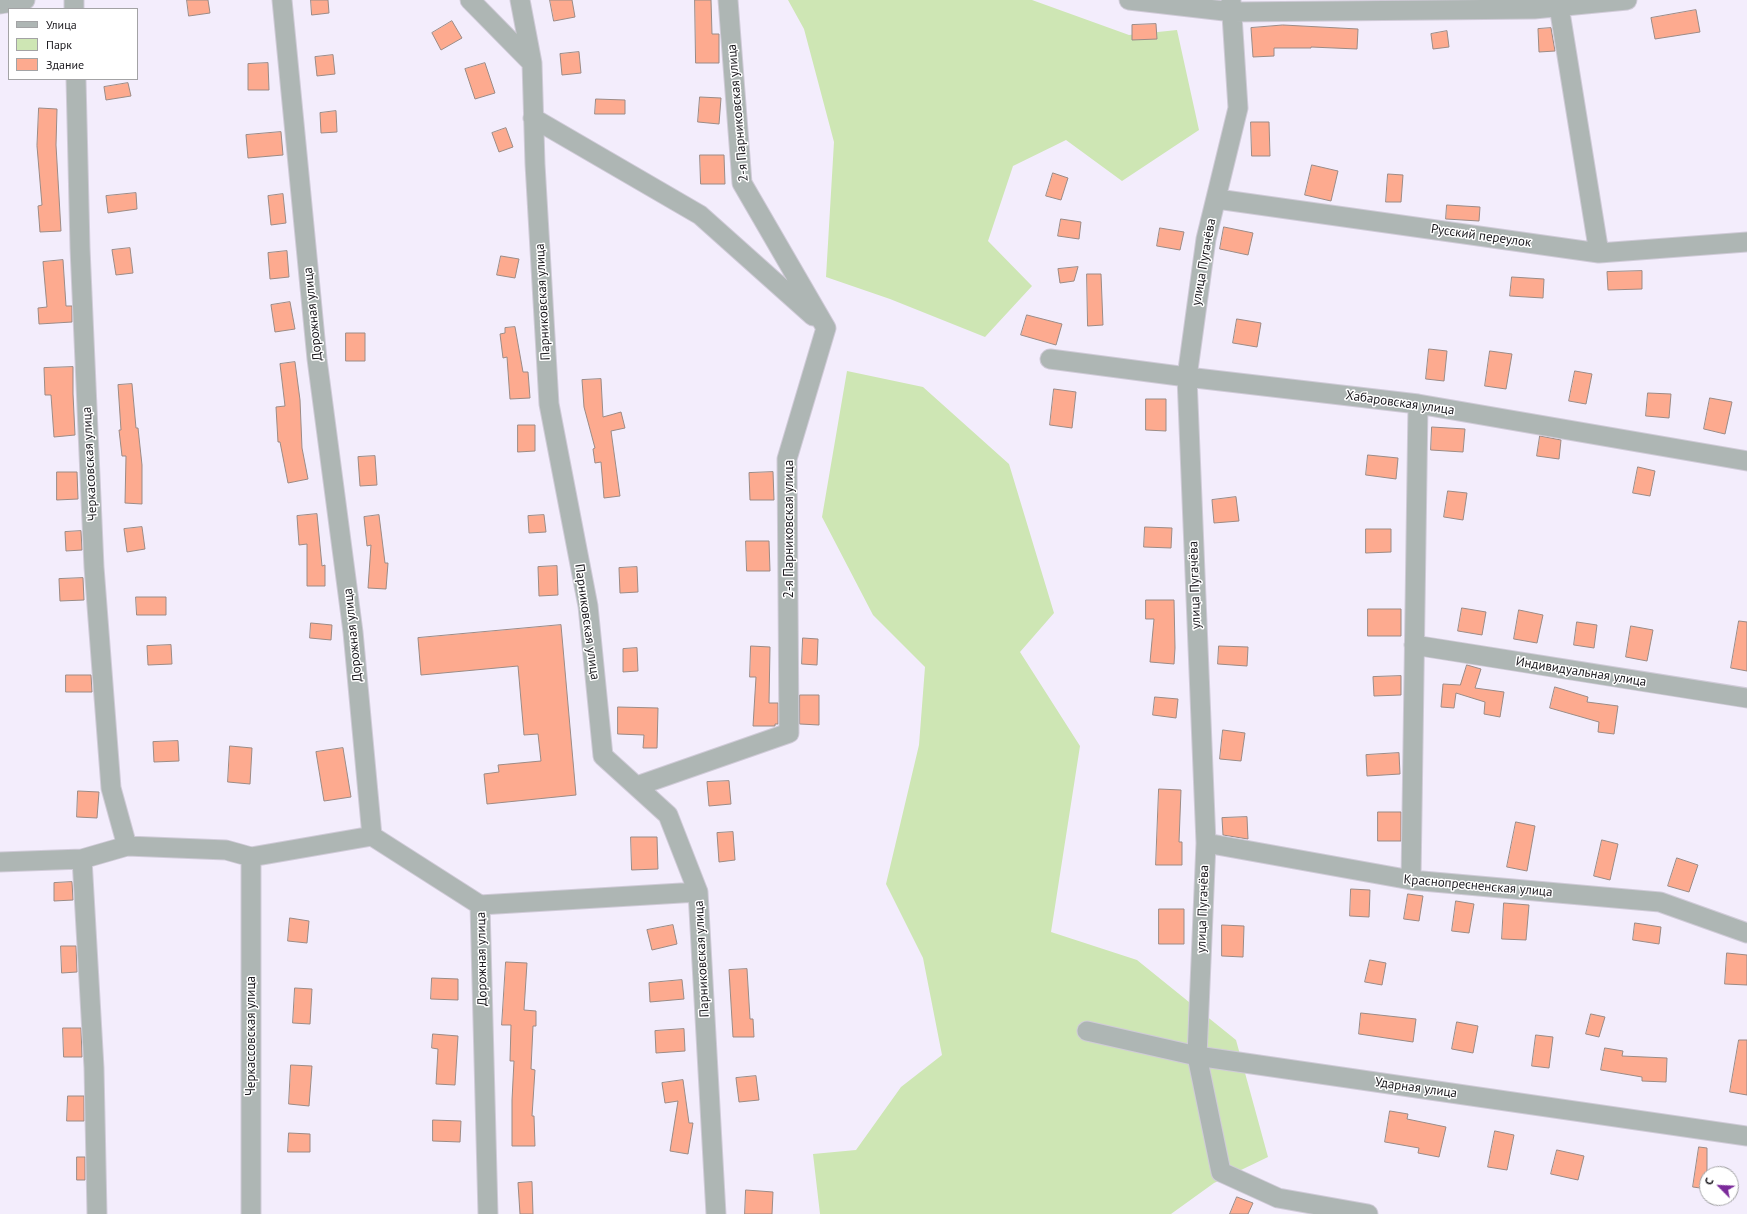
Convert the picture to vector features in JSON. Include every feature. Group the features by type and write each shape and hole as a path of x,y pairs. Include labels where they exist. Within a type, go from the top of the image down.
{"street":[{"path":"0,4 25,0"},
{"name":"Дорожная улица","path":"282,0 317,359 353,632 372,836 480,905 488,1214"},
{"path":"470,0 532,63"},
{"name":"Парниковская улица","path":"520,0 532,63 533,118 549,404 588,606 603,756 668,815 698,892 716,1214"},
{"name":"2-я Парниковская улица","path":"636,786 789,733 787,459 826,328 742,183 728,0"},
{"path":"1129,0 1232,6 1534,9 1558,3 1627,0"},
{"path":"1558,3 1599,253"},
{"name":"улица Пугачёва","path":"1232,6 1238,108 1206,239 1187,377 1206,843 1197,1056 1221,1172 1278,1198 1368,1214"},
{"name":"Черкасовская улица","path":"76,80 80,248 94,567 111,788 127,846"},
{"path":"533,118 700,215 826,328"},
{"name":"Русский переулок","path":"1217,199 1599,253 1747,242"},
{"name":"Хабаровская улица","path":"1050,359 1187,377 1418,404 1747,461"},
{"path":"1411,880 1418,404"},
{"name":"Индивидуальная улица","path":"1414,645 1747,698"},
{"path":"0,862 82,859 127,846 226,850 251,857 372,836"},
{"name":"Краснопресненская улица","path":"1206,843 1411,880 1660,902 1747,933"},
{"name":"Черкассовская улица","path":"251,857 251,1214"},
{"path":"82,859 94,1068 96,1214"},
{"path":"480,905 698,892"},
{"name":"Ударная улица","path":"1087,1031 1197,1056 1747,1136"}],"green space":[{"path":"788,0 1032,0 1129,35 1177,30 1199,130 1122,181 1066,140 1013,166 988,241 1032,286 985,337 890,299 826,277 834,142 804,29"},
{"path":"847,371 923,387 1009,464 1054,613 1020,652 1080,746 1051,932 1137,960 1236,1040 1268,1157 1214,1183 1171,1214 820,1214 813,1154 856,1150 901,1087 942,1055 923,958 886,884 919,745 925,667 873,615 822,517"}],"building":[{"path":"187,0 208,0 210,13 189,16"},
{"path":"311,0 328,0 329,13 312,15"},
{"path":"550,0 572,0 575,17 554,21"},
{"path":"695,0 711,0 712,34 719,34 719,63 696,63"},
{"path":"1696,10 1700,32 1655,39 1651,18"},
{"path":"452,21 462,38 441,50 432,33"},
{"path":"1156,24 1157,39 1132,40 1132,25"},
{"path":"1283,25 1358,29 1357,49 1311,47 1274,48 1274,56 1253,57 1251,28"},
{"path":"1551,28 1555,51 1539,52 1538,29"},
{"path":"1447,31 1449,47 1433,49 1431,34"},
{"path":"579,52 581,73 562,75 560,54"},
{"path":"333,55 335,74 317,76 315,57"},
{"path":"268,63 269,90 248,90 248,64"},
{"path":"485,63 495,93 475,99 465,69"},
{"path":"128,83 131,96 106,100 104,87"},
{"path":"700,97 721,98 719,124 698,122"},
{"path":"596,99 625,100 625,114 595,114"},
{"path":"39,108 57,109 56,145 61,231 40,232 38,206 42,205 37,146"},
{"path":"336,111 337,132 321,133 320,113"},
{"path":"1251,122 1269,122 1270,156 1252,156"},
{"path":"506,128 513,147 499,152 492,133"},
{"path":"281,132 283,155 248,158 246,135"},
{"path":"700,155 724,155 725,184 701,184"},
{"path":"1312,165 1338,171 1331,201 1305,195"},
{"path":"1053,173 1068,178 1061,200 1046,196"},
{"path":"1388,174 1403,175 1401,202 1386,202"},
{"path":"136,193 137,209 108,213 106,196"},
{"path":"283,194 286,223 271,225 268,196"},
{"path":"1447,205 1480,207 1479,221 1446,219"},
{"path":"1061,219 1081,222 1079,239 1058,236"},
{"path":"1224,227 1253,233 1248,255 1220,249"},
{"path":"1160,228 1184,232 1180,250 1157,246"},
{"path":"130,248 133,273 116,275 112,250"},
{"path":"287,251 289,277 270,279 268,253"},
{"path":"501,256 519,259 515,278 497,275"},
{"path":"63,260 66,306 72,306 72,322 39,324 38,308 47,307 43,262"},
{"path":"1078,267 1074,281 1060,283 1058,269"},
{"path":"1642,271 1642,289 1608,290 1607,272"},
{"path":"1087,274 1101,274 1103,325 1088,326"},
{"path":"1512,277 1544,279 1543,298 1510,296"},
{"path":"290,302 295,329 275,332 271,305"},
{"path":"1027,315 1062,324 1056,345 1021,335"},
{"path":"1237,319 1261,323 1257,347 1233,343"},
{"path":"515,327 523,372 528,372 530,398 510,399 507,357 503,358 500,334 505,333 505,328"},
{"path":"346,333 365,333 365,361 346,361"},
{"path":"1429,349 1447,351 1444,381 1426,379"},
{"path":"1490,351 1512,354 1506,389 1485,386"},
{"path":"295,362 300,400 302,448 308,479 288,483 280,442 278,442 276,407 285,406 280,364"},
{"path":"73,367 75,435 54,437 51,395 45,395 44,368"},
{"path":"1575,371 1592,374 1586,404 1569,401"},
{"path":"601,379 603,417 621,412 625,428 611,431 620,496 604,498 601,462 595,463 593,449 595,448 584,407 582,380"},
{"path":"132,384 136,428 138,428 142,465 142,504 125,503 126,456 122,456 119,430 121,430 118,385"},
{"path":"1054,389 1076,392 1072,428 1050,425"},
{"path":"1648,393 1671,394 1669,418 1646,416"},
{"path":"1710,398 1732,402 1725,434 1704,429"},
{"path":"1146,399 1166,399 1166,431 1146,430"},
{"path":"518,425 535,425 535,451 518,452"},
{"path":"1432,427 1465,429 1463,452 1431,450"},
{"path":"1540,436 1561,440 1559,459 1537,456"},
{"path":"1368,455 1398,458 1396,479 1366,475"},
{"path":"375,456 377,485 360,486 358,457"},
{"path":"1638,467 1655,471 1650,496 1633,493"},
{"path":"57,472 77,472 78,499 57,500"},
{"path":"773,472 774,500 750,500 749,473"},
{"path":"1448,491 1467,493 1463,520 1444,517"},
{"path":"1236,497 1239,521 1214,523 1212,500"},
{"path":"317,514 322,566 325,565 325,586 307,586 307,544 299,545 297,516"},
{"path":"379,515 385,563 388,563 386,589 368,588 371,545 367,546 364,517"},
{"path":"544,515 546,532 529,533 528,516"},
{"path":"142,527 145,549 127,552 124,529"},
{"path":"1145,527 1172,528 1171,548 1144,547"},
{"path":"1366,529 1391,529 1391,552 1366,553"},
{"path":"81,531 82,550 66,551 65,532"},
{"path":"746,541 769,541 770,571 747,571"},
{"path":"557,566 558,595 539,596 538,567"},
{"path":"637,567 638,592 620,593 619,568"},
{"path":"83,578 84,600 60,601 59,579"},
{"path":"136,597 166,597 166,615 137,615"},
{"path":"1146,600 1174,600 1174,664 1150,662 1154,619 1146,619"},
{"path":"1462,608 1486,612 1482,635 1458,631"},
{"path":"1368,609 1401,609 1401,636 1368,636"},
{"path":"1519,610 1543,615 1537,643 1514,639"},
{"path":"1739,621 1747,622 1747,671 1731,668"},
{"path":"1577,622 1597,625 1594,648 1574,645"},
{"path":"311,623 332,625 331,640 310,638"},
{"path":"561,625 576,795 487,804 484,774 499,772 498,765 541,761 538,734 524,735 518,666 421,675 418,638"},
{"path":"1631,626 1653,630 1647,661 1626,657"},
{"path":"803,638 818,639 817,665 802,664"},
{"path":"171,645 172,664 148,665 147,646"},
{"path":"751,646 770,647 769,703 778,703 778,724 775,724 775,726 753,726 756,677 750,677"},
{"path":"1219,646 1248,647 1247,666 1218,664"},
{"path":"637,648 638,671 623,672 623,649"},
{"path":"1467,665 1481,669 1475,688 1504,692 1500,717 1484,714 1485,702 1456,693 1454,708 1441,707 1443,684 1460,685"},
{"path":"66,675 91,675 92,692 66,692"},
{"path":"1401,676 1401,695 1374,696 1373,677"},
{"path":"1555,687 1588,697 1587,702 1618,706 1614,734 1598,732 1599,722 1550,708"},
{"path":"800,695 819,695 819,725 800,724"},
{"path":"1155,697 1178,699 1176,718 1153,715"},
{"path":"618,707 658,708 657,748 643,748 644,735 618,734"},
{"path":"1223,730 1245,733 1241,761 1220,759"},
{"path":"178,741 179,761 154,762 153,742"},
{"path":"230,746 252,748 250,784 228,782"},
{"path":"343,748 351,797 324,801 316,752"},
{"path":"1399,753 1400,774 1367,776 1366,755"},
{"path":"729,781 731,804 709,806 707,782"},
{"path":"1159,789 1181,790 1179,842 1182,842 1182,865 1156,865"},
{"path":"78,791 99,792 97,818 77,817"},
{"path":"1378,812 1401,812 1401,841 1378,841"},
{"path":"1247,817 1248,839 1223,835 1222,818"},
{"path":"1516,822 1535,826 1527,871 1507,867"},
{"path":"733,832 735,860 719,862 717,833"},
{"path":"631,837 657,837 658,869 632,870"},
{"path":"1602,840 1618,844 1610,880 1594,876"},
{"path":"1677,858 1698,865 1689,892 1668,886"},
{"path":"72,882 73,900 54,901 54,883"},
{"path":"1351,889 1370,890 1369,917 1350,916"},
{"path":"1408,894 1423,896 1419,921 1404,919"},
{"path":"1456,901 1474,904 1469,933 1452,931"},
{"path":"1504,903 1529,905 1526,940 1502,939"},
{"path":"1159,909 1184,909 1184,944 1159,944"},
{"path":"290,918 309,921 307,943 288,941"},
{"path":"1635,923 1661,927 1659,944 1633,940"},
{"path":"673,925 677,944 652,950 647,930"},
{"path":"1222,925 1244,926 1243,957 1222,956"},
{"path":"61,946 76,946 77,972 62,973"},
{"path":"1727,953 1747,955 1747,985 1725,984"},
{"path":"1370,960 1386,963 1382,985 1365,982"},
{"path":"506,962 527,963 524,1010 536,1011 536,1026 533,1026 531,1069 535,1070 532,1116 534,1116 535,1146 512,1146 514,1061 510,1061 511,1025 502,1025"},
{"path":"747,969 750,1019 753,1019 754,1037 733,1037 729,970"},
{"path":"432,978 458,979 458,1000 431,999"},
{"path":"682,980 684,999 650,1002 649,983"},
{"path":"295,988 312,989 310,1024 293,1023"},
{"path":"1361,1013 1416,1019 1413,1042 1359,1034"},
{"path":"1591,1014 1605,1017 1599,1037 1586,1034"},
{"path":"1457,1022 1478,1026 1473,1053 1452,1049"},
{"path":"63,1028 81,1028 82,1057 64,1057"},
{"path":"684,1029 685,1051 656,1053 655,1031"},
{"path":"433,1034 458,1036 455,1085 436,1084 438,1049 432,1048"},
{"path":"1536,1035 1553,1037 1549,1068 1532,1066"},
{"path":"1739,1040 1747,1040 1747,1095 1730,1092"},
{"path":"1605,1048 1623,1051 1622,1056 1667,1058 1666,1082 1642,1081 1642,1077 1601,1070"},
{"path":"291,1065 312,1066 309,1106 289,1104"},
{"path":"756,1076 759,1100 739,1102 736,1078"},
{"path":"683,1080 689,1123 693,1123 688,1154 670,1151 678,1101 665,1103 662,1083"},
{"path":"68,1096 84,1096 84,1121 67,1121"},
{"path":"1390,1111 1408,1114 1407,1119 1446,1127 1439,1157 1418,1153 1419,1148 1385,1142"},
{"path":"433,1120 461,1121 460,1142 433,1141"},
{"path":"1495,1131 1514,1135 1507,1170 1488,1167"},
{"path":"289,1133 310,1134 310,1152 288,1152"},
{"path":"1699,1147 1707,1148 1707,1166 1699,1166 1699,1188 1693,1187"},
{"path":"1557,1150 1584,1156 1578,1180 1551,1174"},
{"path":"77,1157 85,1157 85,1180 77,1180"},
{"path":"532,1182 533,1214 520,1214 518,1183"},
{"path":"746,1190 773,1192 772,1214 745,1214"},
{"path":"1237,1197 1253,1203 1248,1214 1230,1214"}]}
